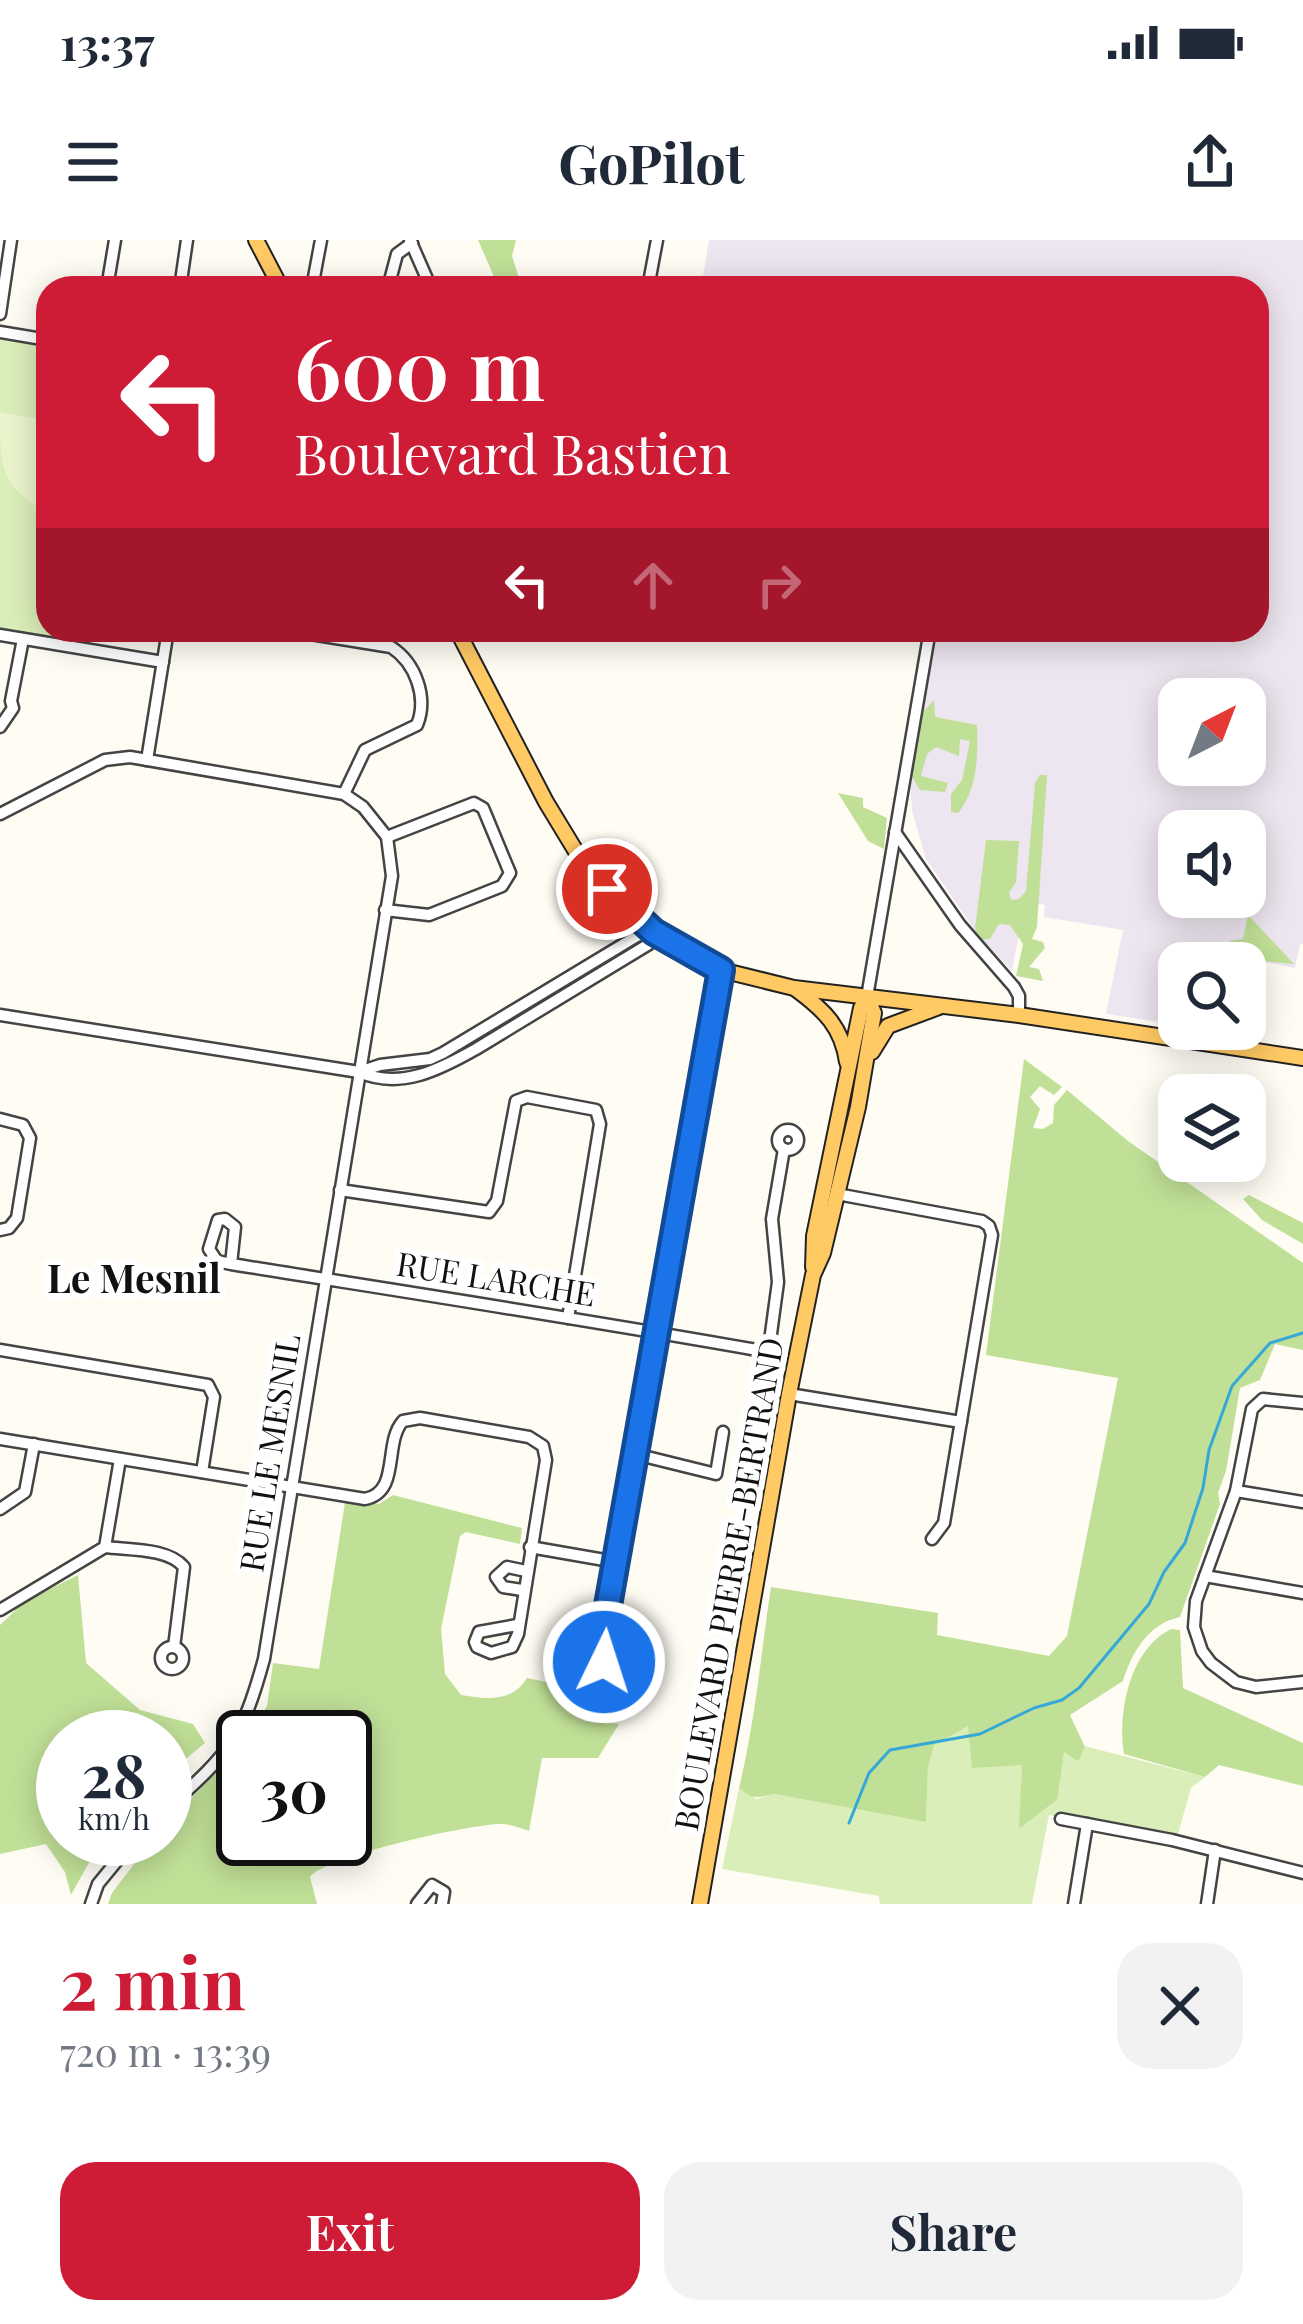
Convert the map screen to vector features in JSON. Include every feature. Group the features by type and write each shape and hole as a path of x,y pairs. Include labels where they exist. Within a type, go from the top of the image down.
{"main road":[{"path":"256,240 275,276"},
{"path":"464,642 567,839 607,889 654,932 721,970 794,988 1018,1015 1303,1058"},
{"path":"794,988 838,1030 848,1073"},
{"name":"BOULEVARD PIERRE-BERTRAND","path":"700,1904 789,1394 864,1068 874,1013 867,997"},
{"name":"BOULEVARD PIERRE-BERTRAND","path":"814,1275 814,1236 860,1008 867,997"},
{"path":"864,1068 888,1026 943,1006"}],"street":[{"path":"0,314 11,240"},
{"path":"109,276 115,240"},
{"path":"182,276 187,240"},
{"path":"314,276 321,240"},
{"path":"650,276 657,240"},
{"path":"390,276 393,262 411,242 426,276"},
{"path":"0,332 36,338"},
{"path":"0,635 36,641"},
{"path":"0,727 9,718 5,701 23,639"},
{"path":"41,642 163,662"},
{"path":"147,760 166,642"},
{"path":"344,794 365,750 417,725 423,710 422,695 405,658 391,647 360,642"},
{"name":"BOULEVARD PIERRE-BERTRAND","path":"867,997 928,642"},
{"path":"0,814 105,760 147,760 344,794 363,807 387,837 474,803 483,808 510,873 502,886 429,916 385,910"},
{"path":"895,832 960,925 1014,987 1019,996 1018,1015"},
{"name":"RUE LE MESNIL","path":"192,1785 232,1746 247,1719 264,1659 392,875 387,837"},
{"path":"0,1015 359,1072 443,1053 637,936 654,932"},
{"path":"599,1656 721,970"},
{"path":"340,1190 489,1212 497,1201 516,1101 527,1097 596,1110 600,1124 568,1318"},
{"path":"0,1119 23,1125 30,1138 16,1218 9,1228 0,1230"},
{"name":"RUE LARCHE","path":"231,1264 757,1350 770,1341 778,1282 772,1219 784,1149"},
{"path":"837,1194 989,1226 992,1235 944,1523 932,1539"},
{"path":"0,1349 208,1385 214,1397 202,1472"},
{"path":"789,1394 961,1422"},
{"path":"1303,1403 1272,1398 1252,1408 1236,1490 1196,1601 1194,1627 1211,1663 1236,1682 1249,1686 1303,1682"},
{"path":"0,1439 374,1498 386,1486 394,1433 410,1419 529,1437 543,1446 546,1460 517,1625"},
{"path":"635,1454 716,1474 723,1432"},
{"path":"0,1509 25,1492 34,1444"},
{"path":"105,1547 120,1459"},
{"path":"1236,1490 1303,1502"},
{"path":"0,1610 105,1547 166,1555 180,1562 184,1577 174,1647"},
{"path":"530,1547 616,1562"},
{"path":"522,1591 502,1586 496,1576 507,1567 526,1571"},
{"path":"1205,1576 1303,1593"},
{"path":"1060,1820 1216,1850 1303,1873"},
{"path":"1074,1904 1087,1824"},
{"path":"1207,1904 1216,1850"},
{"path":"92,1904 98,1884 113,1866"},
{"path":"417,1904 425,1889 435,1885 444,1892 442,1904"}],"shaded area":[{"path":"709,240 1303,240 1303,944 1295,968 1266,962 1266,942 1158,942 1158,1022 1106,1014 1123,930 1044,917 1045,905 1025,901 1012,971 980,938 926,859 912,811 910,775 931,642 1269,642 1269,276 703,276"}],"green space":[{"path":"478,240 516,240 512,256 518,276 494,276"},
{"path":"0,332 36,338 36,641 0,635"},
{"path":"0,412 36,419 36,506 12,484 1,447"},
{"path":"42,642 84,642 83,649"},
{"path":"934,700 935,717 977,725 973,783 958,813 951,812 951,794 962,780 970,741 960,739 959,756 936,747 927,754 921,776 948,783 945,792 920,790 911,775 920,715"},
{"path":"1040,775 1047,775 1037,927 1032,939 1043,942 1045,948 1029,967 1039,969 1043,981 1016,976 1023,944 1010,925 999,924 990,939 979,940 975,929 986,840 1019,841 1011,900 1026,891 1035,783"},
{"path":"838,793 863,798 863,807 887,818 884,849 868,841"},
{"path":"1251,918 1294,964 1266,961 1266,942 1230,942 1243,939"},
{"path":"1024,1059 1062,1087 1054,1095 1040,1086 1030,1097 1040,1109 1033,1128 1053,1123 1054,1105 1067,1090 1158,1162 1158,1182 1187,1182 1303,1263 1303,1350 1275,1344 1260,1380 1240,1388 1218,1493 1220,1504 1180,1617 1159,1626 1143,1641 1123,1681 1070,1715 1085,1747 1078,1761 1064,1752 1057,1800 1019,1829 1022,1765 972,1768 968,1726 934,1745 928,1767 926,1822 774,1794 752,1796 739,1788 771,1587 938,1613 937,1635 1049,1656 1067,1636 1118,1378 986,1355"},
{"path":"1249,1195 1303,1223 1303,1244 1262,1220 1243,1199"},
{"path":"393,1495 522,1528 520,1544 466,1532 460,1536 441,1629 445,1674 461,1695 506,1695 527,1678 551,1683 585,1721 619,1724 598,1758 542,1758 529,1831 485,1825 372,1851 372,1710 265,1710 273,1663 319,1669 346,1496 379,1504"},
{"path":"78,1575 86,1663 140,1710 36,1710 36,1846 0,1854 0,1625 24,1602"},
{"path":"1171,1629 1180,1630 1183,1688 1303,1743 1303,1786 1219,1765 1205,1777 1124,1754 1125,1701 1136,1666 1157,1638"},
{"path":"192,1724 193,1724 205,1743 192,1754"},
{"path":"969,1725 1022,1764 1020,1828 1051,1805 1065,1741 1205,1777 1191,1788 1176,1841 1049,1815 1032,1904 880,1904 879,1896 722,1869 739,1788 756,1799 774,1794 926,1822 928,1767 934,1744"},
{"path":"216,1772 216,1866 328,1866 310,1877 317,1904 108,1904 132,1866 192,1866 192,1798"},
{"path":"61,1866 87,1866 71,1895"}],"waterway":[{"path":"849,1823 869,1773 890,1750 980,1734 1062,1700 1079,1688 1149,1604 1185,1543 1203,1488 1209,1450 1232,1386 1270,1343 1303,1333"}],"district":[{"name":"Le Mesnil","path":"134,1279"}],"route":[{"path":"604,1662 599,1656 721,970 654,932 607,889"}]}
